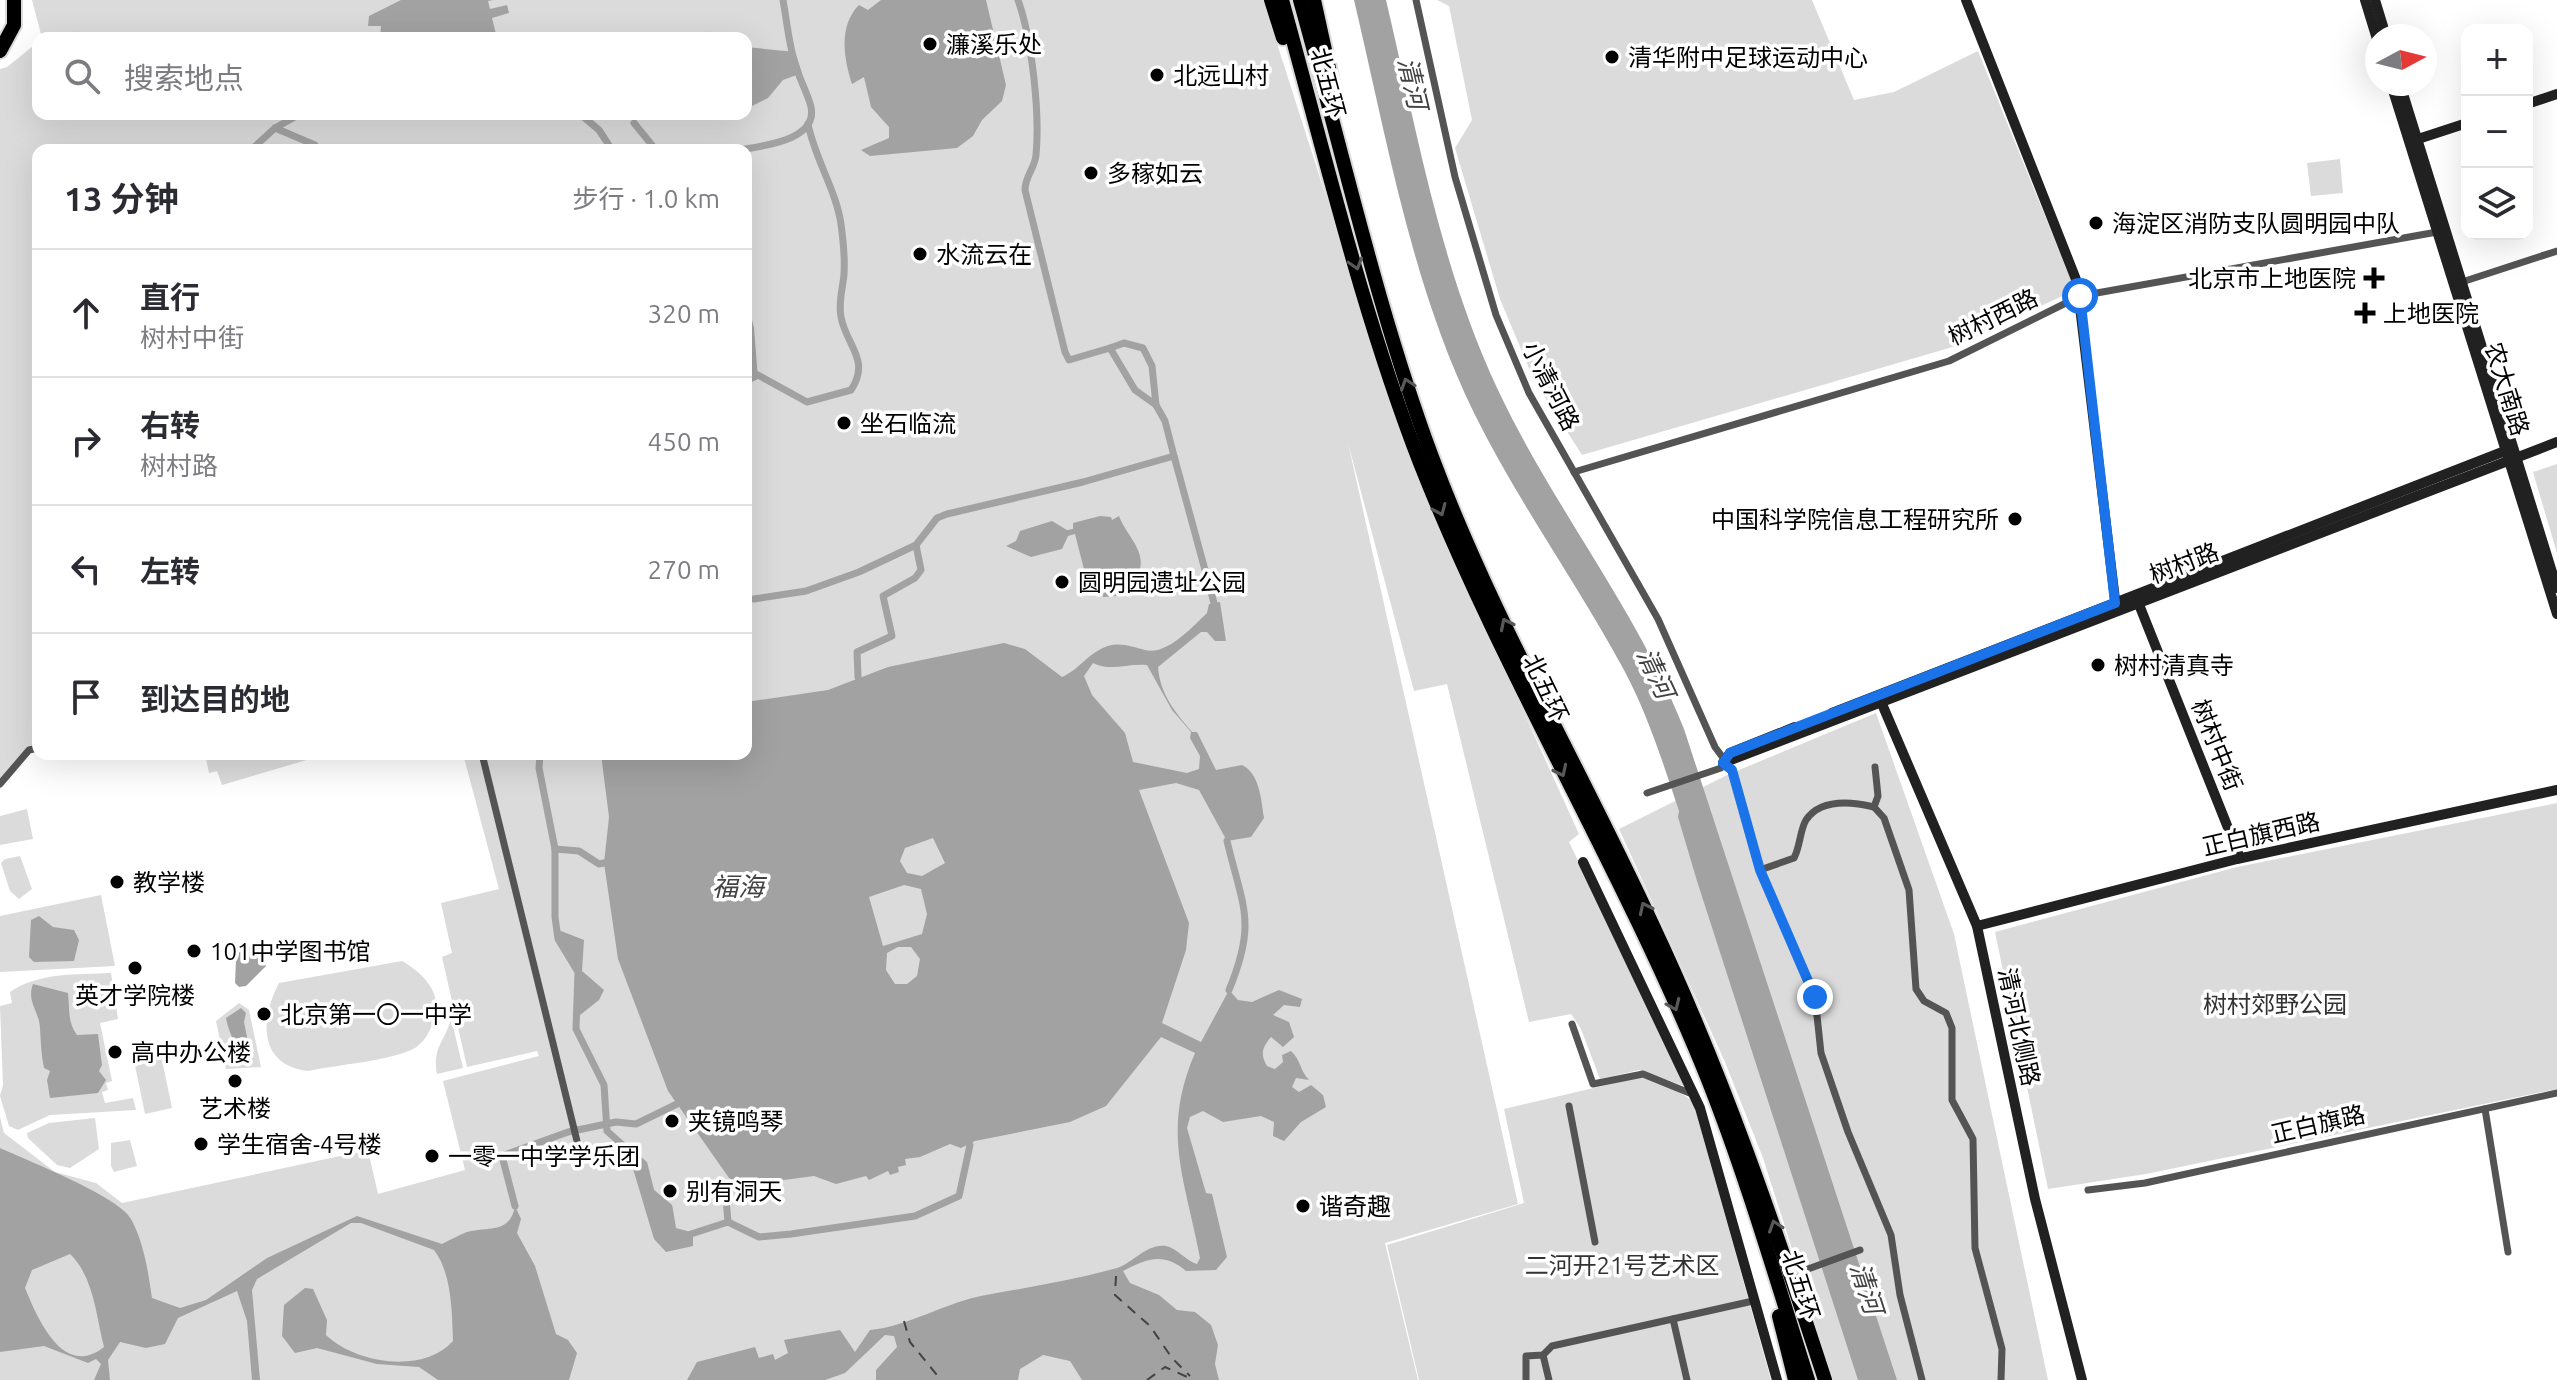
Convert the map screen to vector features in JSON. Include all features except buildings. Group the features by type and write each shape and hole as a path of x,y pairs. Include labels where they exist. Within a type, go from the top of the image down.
{"highway":[{"path":"0,51 14,25 14,0"},
{"path":"1271,0 1343,223"},
{"name":"北五环","path":"1282,0 1343,223 1420,463 1469,578 1642,933 1700,1062 1750,1199 1808,1380"},
{"name":"北五环","path":"1301,0 1358,218 1433,459 1481,572 1653,926 1719,1072 1764,1193 1825,1380"},
{"path":"1314,0 1358,218"},
{"path":"1750,1199 1795,1380"}],"street":[{"name":"小清河路","path":"1416,0 1455,177 1496,315 1529,393 1658,619 1723,763 1732,770 1760,870 1815,997 1821,1053 1848,1132 1891,1235 1900,1295 1922,1380"},
{"path":"1966,0 2080,296 2116,607"},
{"path":"2365,0 2372,24"},
{"path":"2375,0 2382,24"},
{"path":"2533,102 2557,94"},
{"name":"农大南路","path":"2396,96 2462,282 2509,455 2557,588"},
{"name":"农大南路","path":"2403,96 2437,232 2557,614"},
{"path":"2413,141 2461,125"},
{"name":"树村西路","path":"1574,472 1949,361 2080,296 2437,232"},
{"path":"2462,282 2557,251"},
{"name":"树村路","path":"1723,763 1880,698 2509,455 2557,442"},
{"name":"树村路","path":"2116,607 2138,602 2509,455"},
{"name":"树村中街","path":"2138,602 2240,858"},
{"name":"清河北侧路","path":"1880,698 1977,926 2035,1199 2082,1380"},
{"path":"0,784 32,749"},
{"path":"483,760 577,1141"},
{"path":"1647,793 1713,771 1723,763"},
{"path":"1874,807 1878,796 1875,767"},
{"name":"正白旗西路","path":"1977,926 2240,858 2557,790"},
{"path":"1760,870 1794,858 1805,822 1817,811 1841,803 1874,807 1884,818 1893,852 1904,869 1909,890 1916,989 1924,1001 1946,1013 1952,1028 1952,1100 1973,1139 1977,1222 1975,1248 2002,1349 2001,1380"},
{"path":"1583,862 1694,1095 1729,1200 1753,1301 1777,1380"},
{"path":"1572,1024 1593,1084 1643,1074 1694,1095"},
{"name":"正白旗路","path":"2088,1190 2145,1183 2557,1093"},
{"path":"1569,1106 1595,1242"},
{"path":"2485,1109 2508,1252"},
{"path":"1812,1268 1860,1250"},
{"path":"1526,1380 1526,1356 1543,1355 1552,1346 1753,1301"},
{"path":"1673,1319 1687,1380"},
{"path":"1543,1355 1549,1380"}],"green space":[{"name":"圆明园遗址公园","path":"32,0 1263,0 1413,468 1579,834 1569,842 1687,1087 1639,1070 1600,1079 1581,1029 1571,1014 1529,1022 1447,684 1414,691 1348,443 1518,1204 1385,1243 1418,1380 0,1380 0,1117 4,1133 55,1172 96,1183 122,1203 368,1150 378,1194 465,1170 443,1081 539,1056 537,1051 467,1067 442,957 452,953 441,903 499,889 465,760 752,760 752,144 32,144 32,749 0,784 0,69 32,47 32,120 752,120 752,32 40,32"},
{"path":"1437,0 1812,0 1854,100 1894,92 1978,51 2075,290 1956,346 1582,455 1534,380 1500,299 1455,148 1472,120 1449,6"},
{"path":"2340,159 2343,193 2311,196 2307,163"},
{"path":"2557,464 2557,553 2533,472"},
{"path":"1876,713 1954,934 2048,1380 1834,1380 1763,1158 1725,1062 1619,829 1727,775"},
{"path":"206,760 307,760 222,785 217,771 209,773"},
{"name":"树村郊野公园","path":"2557,803 2557,1089 2146,1174 2048,1189 1995,932 2237,867"},
{"path":"27,809 33,839 0,845 0,816"},
{"path":"20,856 32,889 19,899 10,891 1,863"},
{"path":"101,895 115,966 0,972 0,916"},
{"path":"402,961 426,980 436,1001 431,1027 417,1047 389,1057 308,1071 280,1060 272,1050 268,1038 268,1011 279,983"},
{"path":"111,973 118,1019 100,1023 112,1081 106,1083 108,1090 102,1092 105,1103 133,1098 136,1110 50,1115 18,1130 9,1126 0,1096 3,1085 0,1006 12,1003 10,992 33,981 58,976"},
{"path":"239,1003 249,1010 261,1067 226,1069 216,1021"},
{"path":"451,1018 463,1068 437,1074 436,1057"},
{"path":"158,1041 172,1108 145,1114 131,1046"},
{"name":"二河开21号艺术区","path":"1641,1077 1661,1081 1693,1101 1771,1380 1419,1380 1387,1245 1524,1203 1504,1109"},
{"path":"95,1118 99,1149 70,1168 57,1165 28,1138 27,1133 49,1123"},
{"path":"130,1140 137,1166 114,1172 111,1143"}],"water":[{"path":"401,0 493,0 488,1 490,9 507,5 509,13 492,18 496,32 380,32 381,26 368,26 369,16"},
{"path":"881,0 986,0 1006,85 1002,101 982,120 973,136 957,148 870,156 861,150 889,138 889,127 871,107 864,77 852,84 845,54 845,33 852,13 859,5 868,10"},
{"name":"清河","path":"1354,0 1386,0 1445,247 1460,296 1498,390 1544,475 1619,599 1684,729 1897,1380 1858,1380 1697,881 1678,817 1679,811 1640,704 1606,638 1491,446 1452,364 1433,314 1403,210"},
{"path":"752,48 795,52 802,73 783,80 768,98 752,106"},
{"path":"752,320 754,328 758,379 752,382"},
{"path":"1100,516 1111,517 1112,520 1119,516 1136,545 1141,560 1137,576 1143,594 1103,597 1096,584 1088,585 1075,534 1068,536 1062,549 1031,557 1006,546 1016,541 1020,531 1052,521 1067,530 1073,529 1073,523"},
{"name":"福海","path":"1220,602 1226,641 1215,641 1207,632 1201,632 1158,667 1159,677 1169,702 1192,732 1197,732 1216,770 1242,765 1253,774 1259,788 1264,818 1251,837 1227,841 1199,790 1176,783 1139,790 1189,923 1186,950 1162,1023 1201,1042 1229,990 1238,1000 1252,1002 1279,990 1302,999 1300,1007 1284,1005 1273,1015 1289,1022 1294,1037 1283,1047 1271,1037 1264,1048 1263,1058 1267,1066 1275,1069 1283,1062 1282,1055 1291,1051 1309,1080 1296,1078 1292,1087 1299,1092 1311,1085 1323,1095 1326,1107 1301,1122 1284,1141 1273,1136 1274,1122 1261,1116 1223,1122 1203,1111 1190,1117 1187,1128 1206,1193 1212,1194 1227,1257 1216,1270 1186,1271 1170,1261 1155,1259 1123,1271 1130,1283 1159,1295 1177,1310 1195,1312 1211,1325 1218,1345 1215,1364 1219,1380 1082,1380 1070,1361 1043,1355 1020,1369 1018,1380 876,1380 876,1370 897,1347 894,1336 885,1335 845,1373 825,1380 687,1380 697,1362 755,1347 759,1358 773,1354 775,1360 788,1353 784,1340 840,1330 855,1352 870,1330 899,1324 971,1298 1117,1268 1153,1247 1170,1247 1197,1264 1200,1258 1183,1179 1178,1131 1179,1107 1195,1053 1161,1037 1106,1106 1070,1122 975,1141 961,1148 950,1144 920,1157 905,1159 906,1165 898,1167 899,1172 890,1175 888,1171 869,1180 866,1176 836,1184 814,1176 741,1186 729,1178 668,1091 618,959 604,863 609,817 602,760 752,760 752,701 828,690 888,667 1004,643 1025,649 1062,677 1108,646 1122,645 1153,651 1162,649 1207,613 1209,604","holes":["1093,663 1106,667 1147,665 1172,710 1191,732 1190,738 1200,756 1199,769 1187,773 1133,762 1125,733 1092,695 1084,676","933,838 945,863 922,876 907,873 900,861 905,848","904,885 921,889 927,914 922,934 883,946 869,897","898,947 911,947 920,959 917,976 907,984 895,984 886,970 887,953"]},
{"path":"39,916 53,927 74,930 79,940 74,961 34,962 29,957 31,920"},
{"path":"556,929 584,940 582,971 604,990 599,1000 580,1015 578,972 558,939"},
{"path":"242,947 262,951 266,966 246,986 239,987 235,983 236,959"},
{"path":"33,984 68,993 70,1020 77,1035 98,1034 102,1065 99,1071 106,1080 98,1093 50,1098 47,1080 50,1071 44,1068 43,1063 39,1023 31,996"},
{"path":"241,1008 246,1013 244,1022 249,1047 242,1057 237,1056 226,1018"},
{"path":"0,1148 92,1190 123,1210 131,1219 139,1238 152,1298 180,1308 206,1300 267,1258 357,1216 442,1244 467,1232 503,1225 515,1206 521,1219 517,1233 535,1266 556,1334 568,1340 577,1353 569,1380 438,1380 419,1367 377,1364 317,1348 295,1353 282,1336 284,1305 305,1288 313,1289 327,1320 326,1335 354,1353 390,1361 408,1361 425,1358 453,1341 448,1282 434,1250 361,1223 351,1223 257,1279 252,1290 260,1380 252,1380 247,1321 237,1291 178,1318 165,1344 146,1348 120,1342 108,1360 110,1380 94,1380 101,1364 96,1359 88,1363 44,1346 0,1352","holes":["70,1254 89,1285 104,1347 89,1355 76,1356 64,1350 44,1328 25,1288 32,1270"]},
{"path":"636,1157 652,1192 667,1210 673,1231 693,1234 693,1246 666,1252 654,1239 631,1162"}],"waterway":[{"path":"752,148 786,140 806,128 811,118 810,102 792,51 783,0"},
{"path":"1018,0 1031,55 1037,119 1035,160 1025,190 1065,352 1069,360 1110,348 1135,390 1156,405 1165,421 1174,456"},
{"path":"258,144 289,120"},
{"path":"587,120 608,144"},
{"path":"634,123 651,144"},
{"path":"758,375 807,402 851,390 859,370 840,311 844,274 842,230 808,124"},
{"path":"275,128 313,144"},
{"path":"1110,348 1124,343 1143,348 1152,366 1156,405"},
{"path":"754,599 806,591 859,572 916,545 937,518 947,514 1083,482 1174,456 1214,603"},
{"path":"858,677 857,652 892,636 883,596 915,578 921,570 916,545"},
{"path":"540,760 555,849 558,939 578,972 576,1029 604,1085 607,1131 644,1164 651,1192 669,1207 673,1231 688,1235 728,1222 759,1237 915,1216 959,1196 970,1145"},
{"path":"1227,841 1242,900 1245,931 1238,967 1229,990"},
{"path":"555,849 579,851 599,864 604,863"},
{"path":"515,1206 502,1156 568,1132 616,1122 636,1124 677,1104"},
{"path":"728,1222 726,1199 735,1182"}],"ferry route":[{"path":"1116,1276 1115,1295 1150,1326 1172,1358 1190,1376"},
{"path":"904,1321 910,1342 941,1380"},
{"path":"1147,1380 1165,1367 1194,1380"}],"place":[{"name":"濂溪乐处","path":"930,44"},
{"name":"清华附中足球运动中心","path":"1612,57"},
{"name":"北远山村","path":"1157,75"},
{"name":"多稼如云","path":"1091,173"},
{"name":"海淀区消防支队圆明园中队","path":"2096,223"},
{"name":"水流云在","path":"920,254"},
{"name":"北京市上地医院","path":"2374,278"},
{"name":"上地医院","path":"2365,313"},
{"name":"坐石临流","path":"844,423"},
{"name":"中国科学院信息工程研究所","path":"2015,519"},
{"name":"圆明园遗址公园","path":"1062,582"},
{"name":"树村清真寺","path":"2098,665"},
{"name":"教学楼","path":"117,882"},
{"name":"101中学图书馆","path":"194,951"},
{"name":"英才学院楼","path":"135,968"},
{"name":"北京第一〇一中学","path":"264,1014"},
{"name":"高中办公楼","path":"115,1052"},
{"name":"艺术楼","path":"235,1081"},
{"name":"夹镜鸣琴","path":"672,1121"},
{"name":"学生宿舍-4号楼","path":"201,1144"},
{"name":"一零一中学学乐团","path":"432,1156"},
{"name":"别有洞天","path":"670,1191"},
{"name":"谐奇趣","path":"1303,1206"}],"route":[{"path":"1815,997 1805,969 1778,918 1760,870 1732,770 1723,763 1730,753 2115,603 2080,296"}]}
